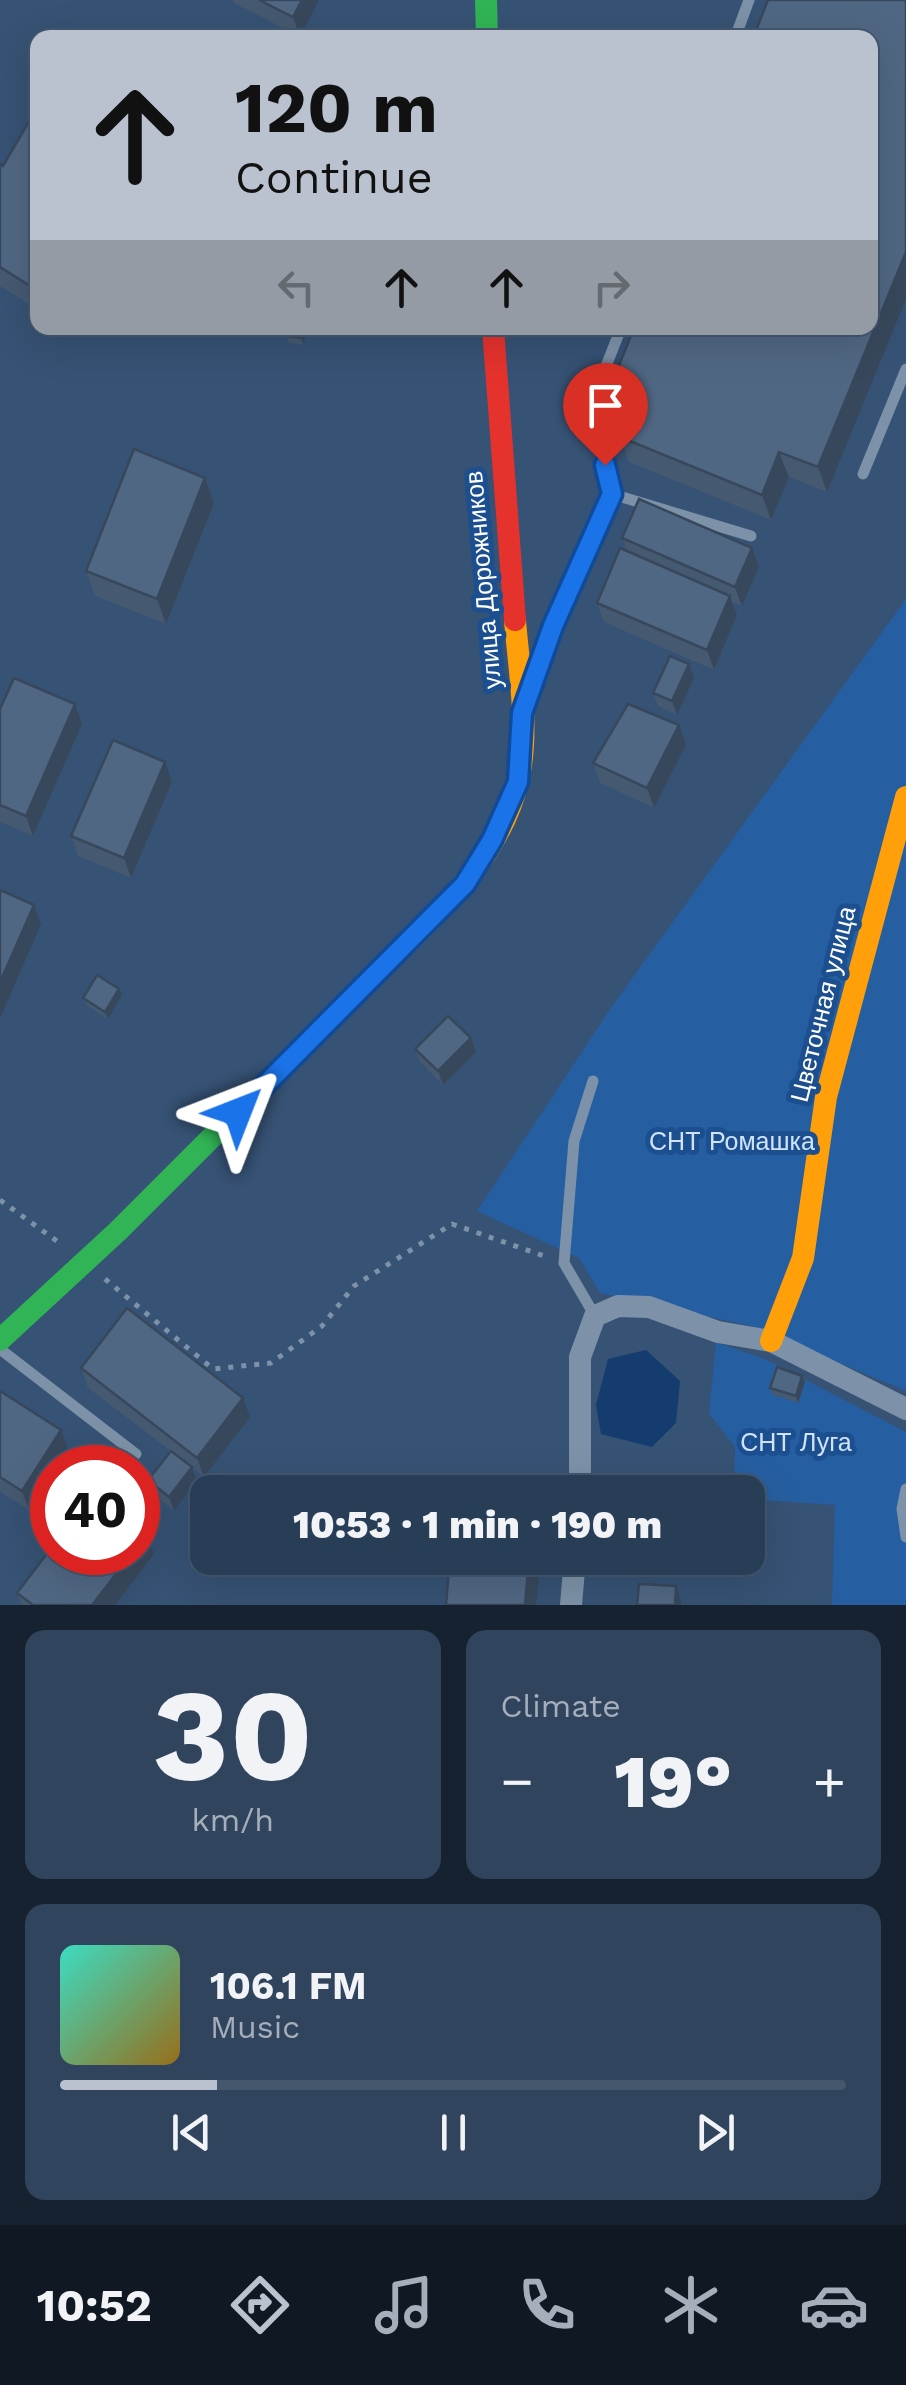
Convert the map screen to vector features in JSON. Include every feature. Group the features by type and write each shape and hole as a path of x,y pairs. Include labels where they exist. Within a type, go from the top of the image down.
{"street":[{"path":"486,0 487,30"},
{"name":"улица Дорожников","path":"0,1340 465,884 492,840 518,782 522,713 493,335"},
{"name":"Цветочная улица","path":"771,1341 803,1258 826,1096 906,796"},
{"path":"580,1475 580,1357 595,1316 618,1306 648,1307 718,1332 771,1341 906,1408"},
{"path":"571,1605 574,1575"}],"lane":[{"path":"738,30 750,0"},
{"path":"522,713 553,626 612,494 590,407 618,335"},
{"path":"863,474 906,368"},
{"path":"612,494 751,536"},
{"path":"593,1082 574,1141 564,1263 595,1316"},
{"path":"0,1348 124,1445"},
{"path":"906,1489 902,1509 906,1538"}],"path":[{"path":"0,1200 84,1261 213,1369 270,1363 322,1326 354,1286 452,1224 564,1263"}],"green space":[{"name":"СНТ Ромашка","path":"906,599 906,1391 751,1326 600,1293 579,1258 477,1211 610,1009"},
{"name":"СНТ Луга","path":"716,1342 767,1360 906,1432 906,1605 832,1605 835,1505 765,1500 765,1475 734,1475 735,1447 709,1413"}],"shaded area":[{"path":"646,1350 680,1381 676,1423 652,1447 601,1434 596,1405 608,1359"}],"building":[{"path":"259,0 302,0 293,17"},
{"path":"768,0 906,0 906,252 878,320 878,30 756,30"},
{"path":"30,120 30,286 0,267 0,164 3,166"},
{"path":"631,335 872,335 818,467 779,452 762,495 620,437 637,393 612,383"},
{"path":"134,449 205,478 157,599 86,571"},
{"path":"639,499 752,548 735,587 622,538"},
{"path":"620,548 730,596 707,650 597,603"},
{"path":"670,656 689,664 672,701 653,693"},
{"path":"14,678 75,704 26,816 0,805 0,709"},
{"path":"628,704 679,725 647,788 593,763"},
{"path":"113,740 165,762 124,858 71,836"},
{"path":"0,890 34,905 0,982"},
{"path":"97,975 119,989 105,1012 83,998"},
{"path":"448,1016 471,1038 438,1071 415,1049"},
{"path":"127,1308 243,1398 197,1458 81,1368"},
{"path":"777,1367 802,1376 796,1396 770,1388"},
{"path":"0,1391 61,1430 51,1445 30,1445 30,1478 22,1491 0,1477"},
{"path":"171,1451 192,1467 169,1497 160,1490 160,1465"},
{"path":"31,1575 115,1575 92,1605 33,1605 17,1593"},
{"path":"449,1575 528,1575 525,1605 446,1605"},
{"path":"639,1584 676,1586 675,1605 637,1605"}],"traffic: fast":[{"path":"486,0 487,30"},
{"path":"0,1340 118,1231 350,999"}],"traffic: slow":[{"path":"350,999 425,926 472,873 508,813 518,781 523,742 515,620"},
{"path":"771,1341 803,1258 826,1097 906,797"}],"traffic: jam":[{"path":"494,335 515,620"}],"route":[{"path":"238,1112 465,884 492,840 518,782 522,713 553,626 612,494 605,465"}]}
